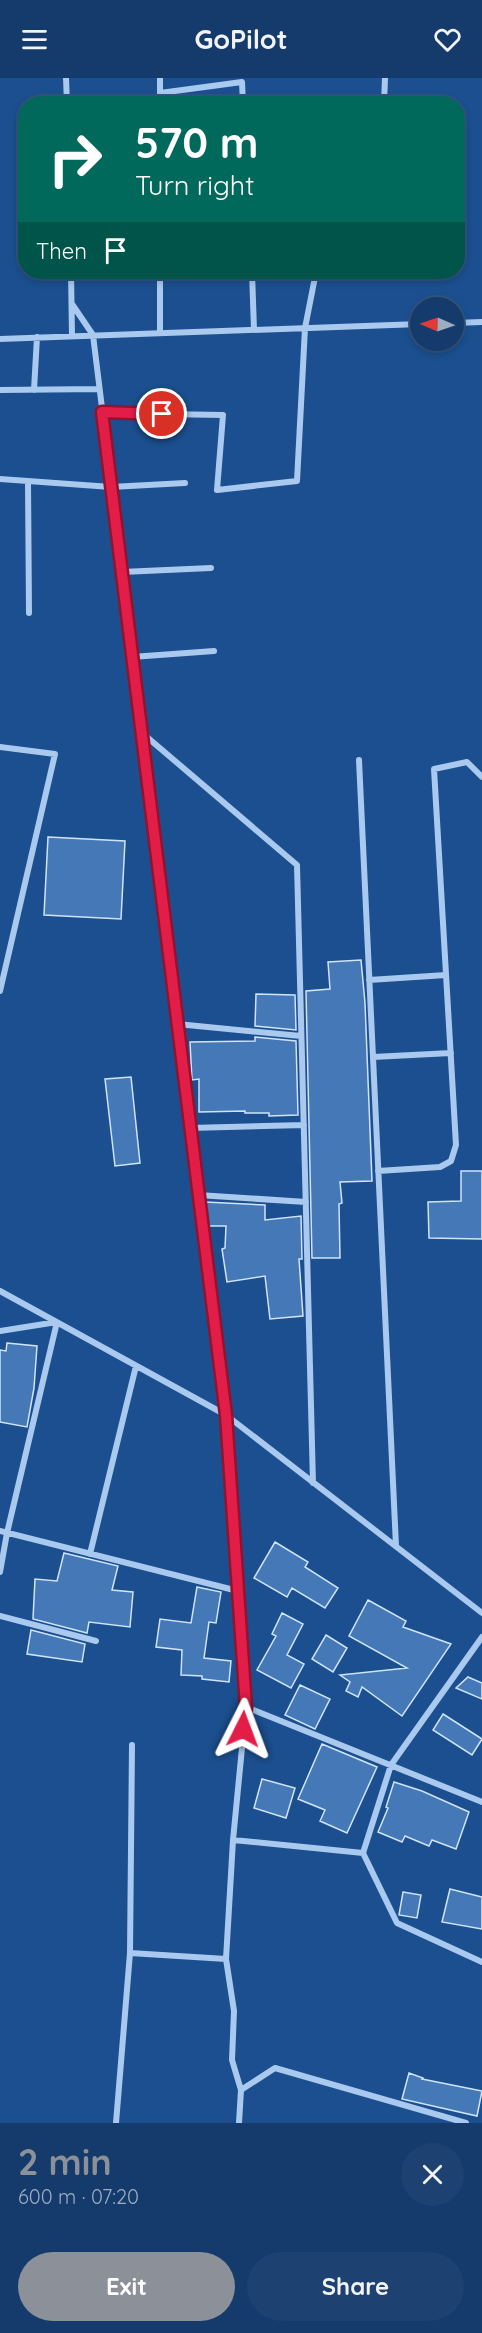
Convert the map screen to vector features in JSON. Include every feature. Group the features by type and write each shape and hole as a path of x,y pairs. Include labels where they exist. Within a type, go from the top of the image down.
{"street":[{"path":"66,78 67,96"},
{"path":"160,78 160,93 242,82 243,96"},
{"path":"384,96 385,78"},
{"path":"71,279 72,336"},
{"path":"160,279 160,333"},
{"path":"252,279 254,330"},
{"path":"102,412 222,415 217,490 297,481 305,328 315,279"},
{"path":"72,304 93,335 226,1415 246,1707 233,1840 226,1959 234,2011 232,2060 241,2090 240,2123"},
{"path":"464,323 482,322"},
{"path":"0,339 410,324"},
{"path":"34,390 37,337"},
{"path":"0,390 99,389"},
{"path":"0,478 111,487 185,483"},
{"path":"28,481 29,613"},
{"path":"122,572 211,568"},
{"path":"132,657 214,651"},
{"path":"141,732 297,865 313,1482"},
{"path":"0,747 55,754 0,991"},
{"path":"359,760 396,1546"},
{"path":"378,1171 440,1167 451,1161 456,1145 434,770 467,762 482,777"},
{"path":"369,980 446,975"},
{"path":"177,1024 302,1036"},
{"path":"373,1057 450,1053"},
{"path":"190,1128 304,1125"},
{"path":"198,1195 306,1202"},
{"path":"0,1291 226,1415 482,1613"},
{"path":"0,1331 57,1323"},
{"path":"0,1572 4,1532 57,1323"},
{"path":"90,1554 136,1366"},
{"path":"4,1532 238,1592"},
{"path":"0,1617 96,1641"},
{"path":"482,1637 391,1765 363,1853 398,1923 482,1962"},
{"path":"246,1707 482,1802"},
{"path":"116,2123 130,1953 132,1745"},
{"path":"233,1840 363,1853"},
{"path":"130,1953 226,1959"},
{"path":"241,2090 275,2068 466,2123"}],"building":[{"path":"48,837 125,841 121,919 44,915"},
{"path":"361,960 365,1003 372,1181 340,1182 342,1203 339,1204 340,1258 312,1258 306,991 330,989 328,962"},
{"path":"256,994 295,995 296,1030 255,1026"},
{"path":"255,1037 296,1041 298,1115 269,1116 269,1113 245,1113 245,1111 199,1112 199,1079 192,1080 190,1042 255,1041"},
{"path":"131,1077 140,1163 115,1166 105,1079"},
{"path":"461,1171 482,1171 482,1239 429,1238 428,1202 461,1201"},
{"path":"205,1202 265,1205 265,1220 301,1216 302,1259 299,1259 303,1316 270,1319 265,1276 227,1282 222,1249 225,1248 226,1226 208,1226"},
{"path":"7,1343 37,1346 34,1388 27,1427 0,1422 0,1350 6,1351"},
{"path":"275,1542 308,1562 305,1567 338,1588 325,1608 292,1588 287,1597 254,1578"},
{"path":"64,1553 118,1566 112,1590 133,1592 130,1627 89,1622 87,1633 33,1619 35,1579 57,1581"},
{"path":"197,1587 221,1592 216,1623 209,1622 204,1658 231,1661 229,1682 202,1679 202,1676 181,1675 182,1650 156,1647 160,1619 191,1623"},
{"path":"368,1600 406,1621 403,1627 451,1644 402,1716 362,1687 358,1697 346,1691 350,1682 340,1675 407,1668 349,1636"},
{"path":"282,1613 303,1624 287,1655 304,1664 291,1688 257,1670 276,1636 272,1634"},
{"path":"31,1630 85,1644 82,1662 27,1654"},
{"path":"326,1635 347,1648 333,1672 312,1659"},
{"path":"468,1677 482,1683 482,1699 456,1688"},
{"path":"300,1685 330,1699 315,1729 285,1715"},
{"path":"443,1714 482,1739 472,1755 433,1730"},
{"path":"322,1744 377,1767 347,1833 320,1821 325,1810 298,1799"},
{"path":"262,1779 295,1788 286,1818 254,1808"},
{"path":"394,1782 422,1791 469,1812 456,1849 432,1840 429,1846 405,1836 402,1842 378,1832 388,1808 386,1807"},
{"path":"450,1889 482,1897 482,1929 442,1922"},
{"path":"403,1892 421,1895 417,1918 399,1915"},
{"path":"409,2073 422,2079 482,2091 477,2116 402,2099"}],"route":[{"path":"162,414 102,412 226,1415 246,1707 243,1729"}]}
